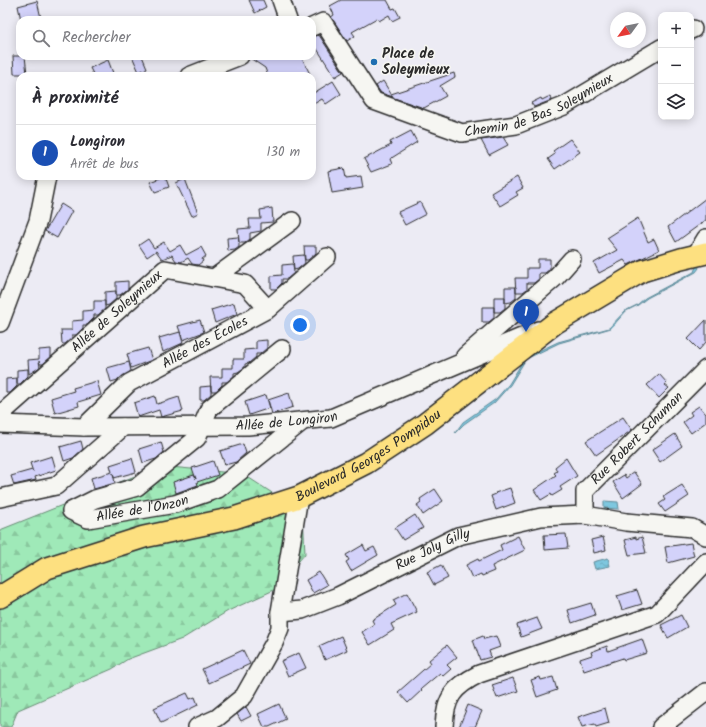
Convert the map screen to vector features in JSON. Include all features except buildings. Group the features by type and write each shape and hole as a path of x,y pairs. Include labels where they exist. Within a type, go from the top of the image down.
{"main road":[{"name":"Boulevard Georges Pompidou","path":"0,597 47,568 144,537 234,518 299,497 366,463 425,424 555,323 642,272 700,254"}],"street":[{"path":"281,0 287,16"},
{"name":"Chemin de Bas Soleymieux","path":"316,25 323,22 374,101 462,133 516,124 564,106 658,50"},
{"path":"199,72 230,60"},
{"path":"0,323 38,221 46,180"},
{"path":"214,278 292,221"},
{"path":"700,254 706,238"},
{"name":"Allée des Écoles","path":"84,427 129,383 268,309 326,257"},
{"path":"454,366 556,277 572,259"},
{"name":"Allée de Soleymieux","path":"0,415 165,269 245,284 268,309"},
{"name":"Allée de Longiron","path":"0,424 84,427 248,426 331,418 555,323"},
{"path":"203,426 210,409 282,349"},
{"name":"Rue Robert Schuman","path":"585,515 585,491 706,369"},
{"name":"Allée de l'Onzon","path":"203,426 197,438 138,486 95,499 71,511 88,519 175,504 218,489 303,420"},
{"path":"0,498 56,486 123,427"},
{"path":"197,727 217,718 244,696 274,643 280,628 280,612 299,497"},
{"name":"Rue Joly Gilly","path":"280,612 302,610 338,596 458,536 541,517 585,515 626,522 692,528 706,536"},
{"path":"444,727 445,713 450,696 462,683 479,674 657,614 706,562"},
{"path":"662,727 706,692"}],"green space":[{"path":"160,466 243,474 303,513 305,554 274,590 228,611 182,639 128,659 112,669 18,710 11,727 0,727 0,530"}],"water":[{"path":"697,264 699,268 696,272 647,298 638,305 626,311 611,328 559,343 526,359 510,385 494,403 464,424 455,433 463,422 496,399 509,384 523,361 528,356 558,342 609,328 625,311 637,305 645,298 694,272"},
{"path":"604,501 618,502 619,509 604,508"},
{"path":"608,558 610,566 595,569 593,562"}],"place":[{"name":"Place de Soleymieux","path":"374,62"},
{"name":"Longiron","path":"526,332"}]}
